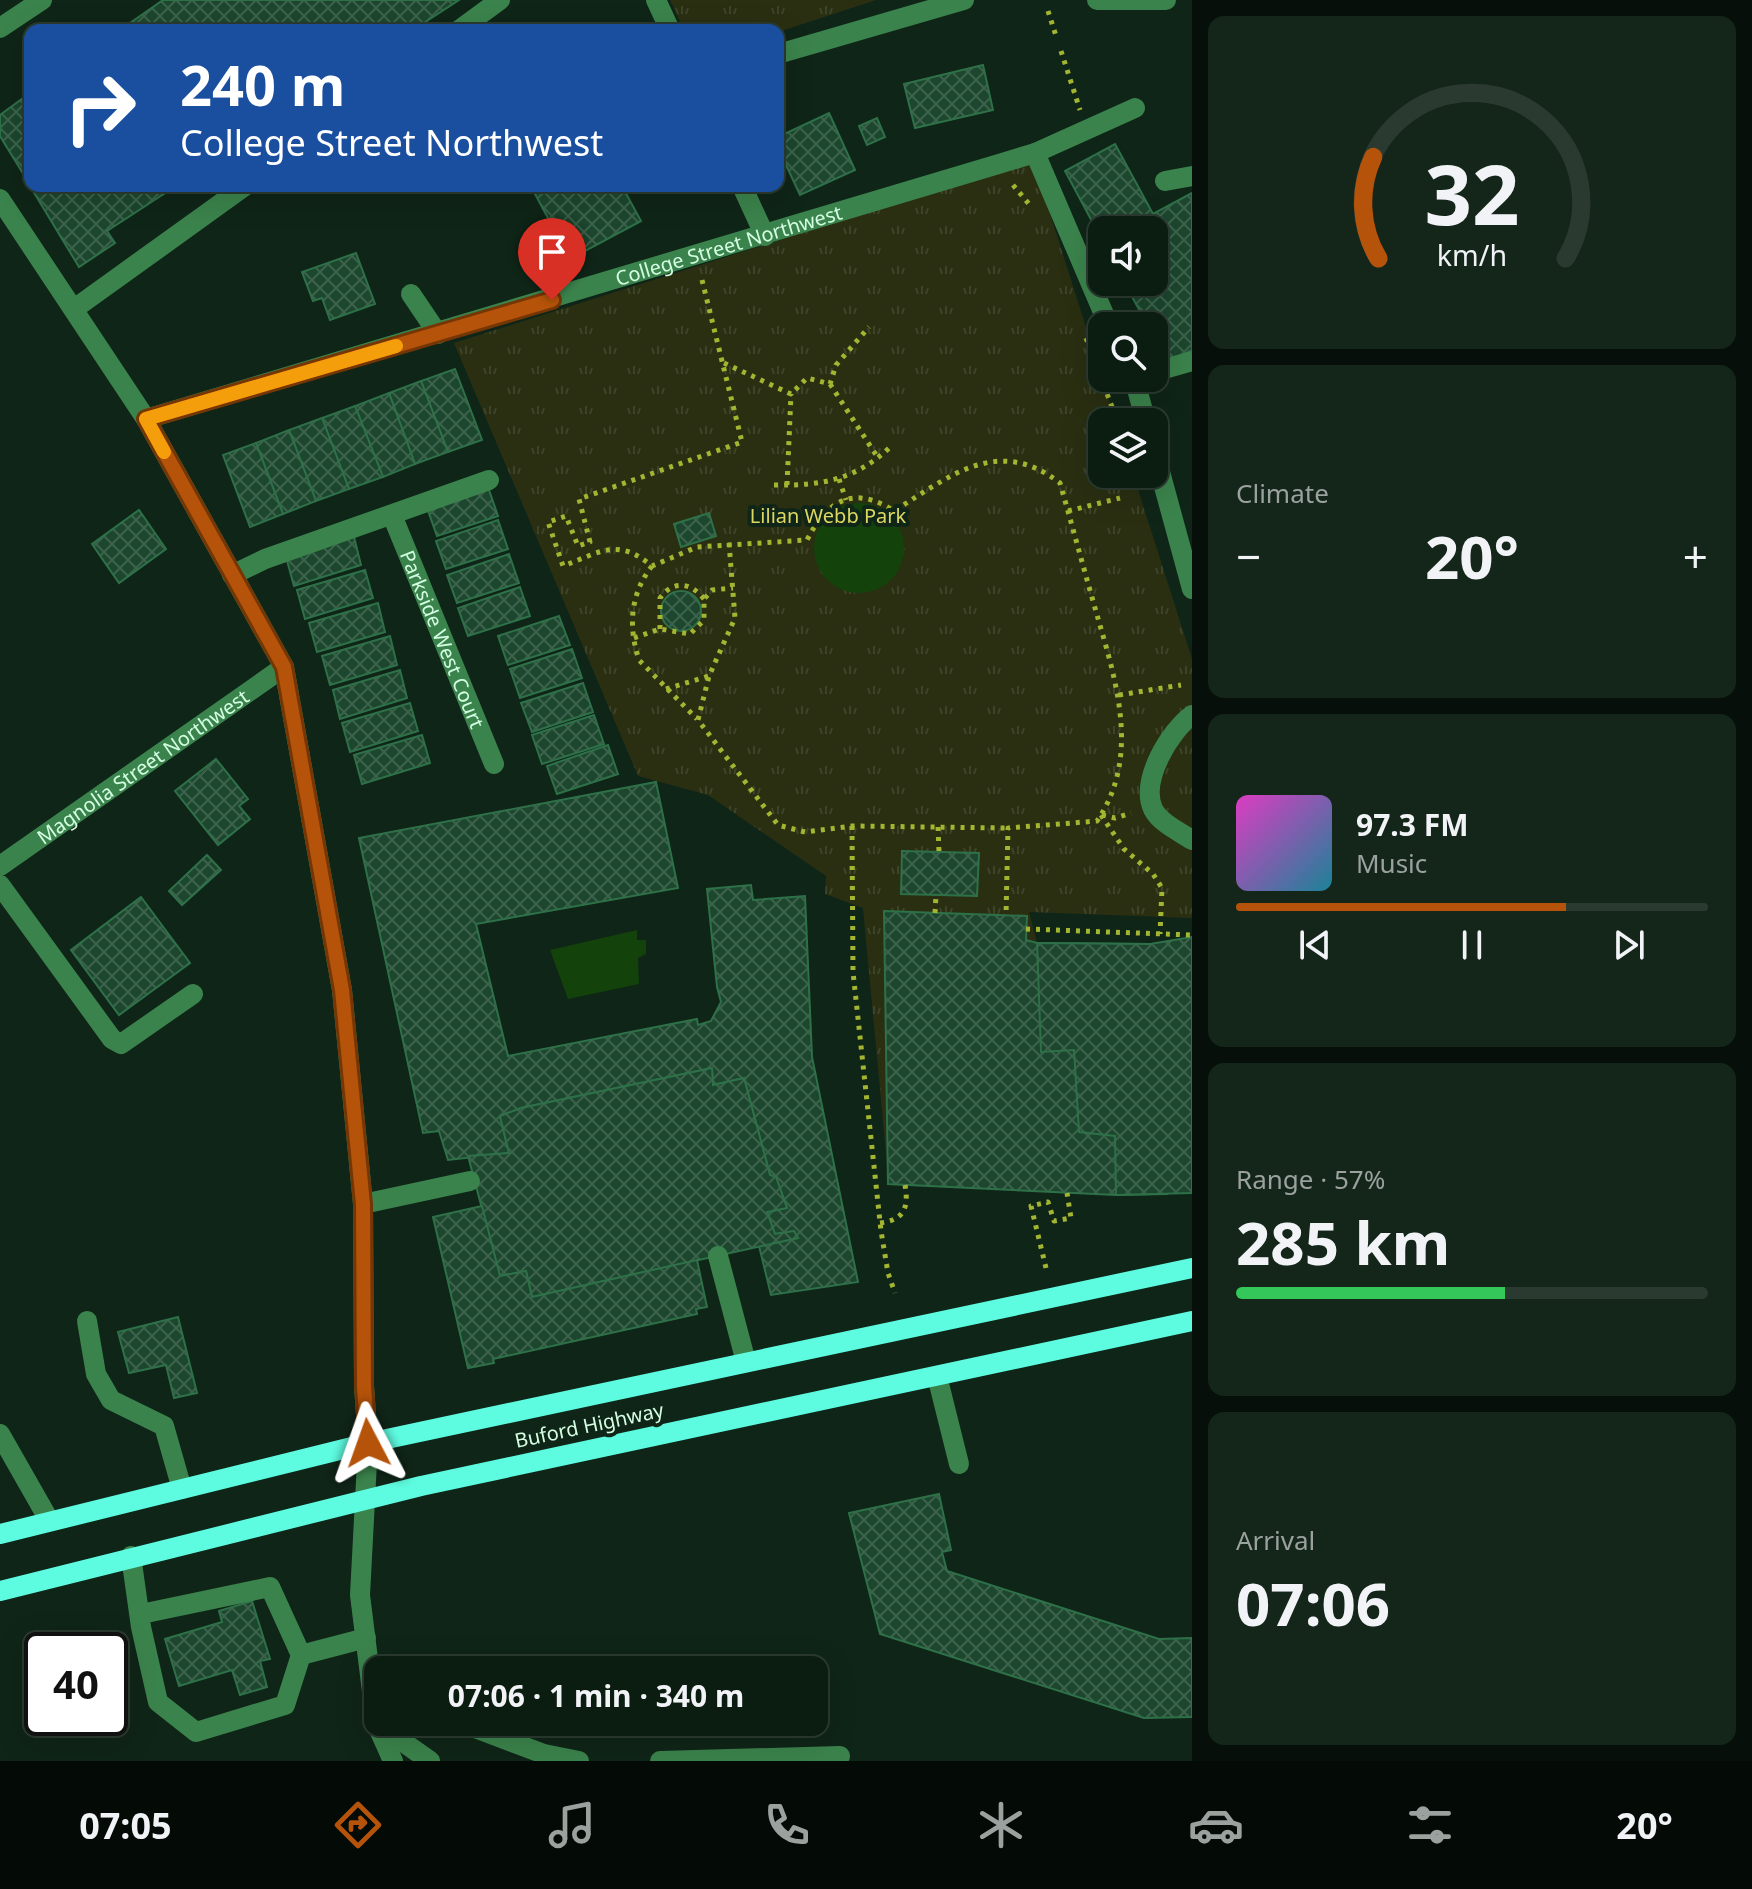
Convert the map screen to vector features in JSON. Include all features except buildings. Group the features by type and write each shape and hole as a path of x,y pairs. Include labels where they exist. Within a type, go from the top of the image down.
{"main road":[{"name":"Buford Highway","path":"0,1534 368,1443 1192,1268"},
{"name":"Buford Highway","path":"0,1591 131,1556 366,1503 421,1486 1192,1321"}],"street":[{"path":"0,28 42,0"},
{"path":"467,24 500,0"},
{"path":"656,0 667,24"},
{"path":"784,52 924,5 964,0"},
{"path":"1097,0 1166,0"},
{"name":"College Street Northwest","path":"146,419 1035,153 1135,108"},
{"path":"1035,153 1103,312"},
{"path":"1165,181 1192,176"},
{"path":"74,309 237,192"},
{"path":"745,192 765,236"},
{"path":"0,199 146,419 284,667 342,990 363,1204 364,1386 368,1443 360,1595 369,1656"},
{"path":"411,294 438,334"},
{"path":"1168,368 1192,361"},
{"path":"232,575 265,559 489,480"},
{"path":"1164,488 1192,589"},
{"name":"Parkside West Court","path":"392,515 494,764"},
{"name":"Magnolia Street Northwest","path":"0,866 284,667"},
{"path":"1192,715 1168,743 1150,785 1153,809 1166,823 1192,840"},
{"path":"0,885 112,1039 121,1044 193,994"},
{"path":"363,1204 470,1181"},
{"path":"718,1256 746,1362"},
{"path":"87,1321 96,1374 111,1400 164,1426 182,1489"},
{"path":"937,1376 959,1464"},
{"path":"0,1434 49,1520"},
{"path":"131,1556 141,1614 158,1702 196,1732 285,1705 301,1655 270,1587 141,1614"},
{"path":"301,1655 366,1638"},
{"path":"382,1736 393,1761"},
{"path":"394,1736 430,1761"},
{"path":"496,1736 544,1754 579,1761"},
{"path":"660,1761 840,1756"}],"path":[{"path":"1048,11 1056,36"},
{"path":"1061,51 1082,114"},
{"path":"652,566 633,550 613,548 563,566 548,522 566,516 578,546 590,542 579,499 742,442 702,280"},
{"path":"830,384 836,365 869,327"},
{"path":"723,363 791,394"},
{"path":"787,485 791,394 807,378 830,384 878,458"},
{"path":"774,485 812,486 839,479 870,466 889,448"},
{"path":"994,460 1038,466 1060,483 1119,695 1122,750 1111,799 1097,821 1008,828 852,826 805,832 778,825 698,720 639,660 634,638 632,608 639,582 652,566 697,547 729,543 807,540 820,515 846,500 862,496 894,511 965,467 994,460"},
{"path":"839,479 846,500"},
{"path":"1068,511 1120,498"},
{"path":"698,720 709,676 735,618 729,543"},
{"path":"634,638 660,629 683,635 696,630 704,620 704,599 695,588 681,584 671,587 660,598 660,629"},
{"path":"704,599 712,590 733,588"},
{"path":"666,689 709,676"},
{"path":"1119,695 1181,685"},
{"path":"1101,815 1115,818 1135,811"},
{"path":"1101,815 1124,849 1153,874 1162,888 1160,934"},
{"path":"852,826 853,972 880,1223 888,1273 895,1293"},
{"path":"938,827 939,852"},
{"path":"1006,915 1008,828"},
{"path":"935,913 936,895"},
{"path":"1026,929 1192,935"},
{"path":"880,1223 895,1221 902,1216 908,1203 905,1185"},
{"path":"1046,1268 1031,1206 1048,1202 1054,1221 1071,1218 1067,1193"}],"green space":[{"path":"670,0 876,0 784,30 784,24 681,24"},
{"name":"Lilian Webb Park","path":"1033,160 1088,334 1088,392 1106,392 1112,408 1088,408 1088,488 1137,488 1192,659 1192,918 1029,912 1037,943 1035,1191 889,1185 863,908 825,894 826,876 708,795 638,776 454,343"}],"shaded area":[{"path":"859,503 876,507 891,516 900,531 904,548 900,565 891,580 876,589 859,593 842,589 827,580 818,565 814,548 818,531 827,516 842,507"},
{"path":"637,930 637,940 646,940 646,954 638,958 639,984 568,999 550,950"}],"slow traffic":[{"path":"164,452 146,419 396,346"}],"route":[{"path":"368,1443 364,1386 363,1204 342,990 284,667 146,419 552,300"}]}
